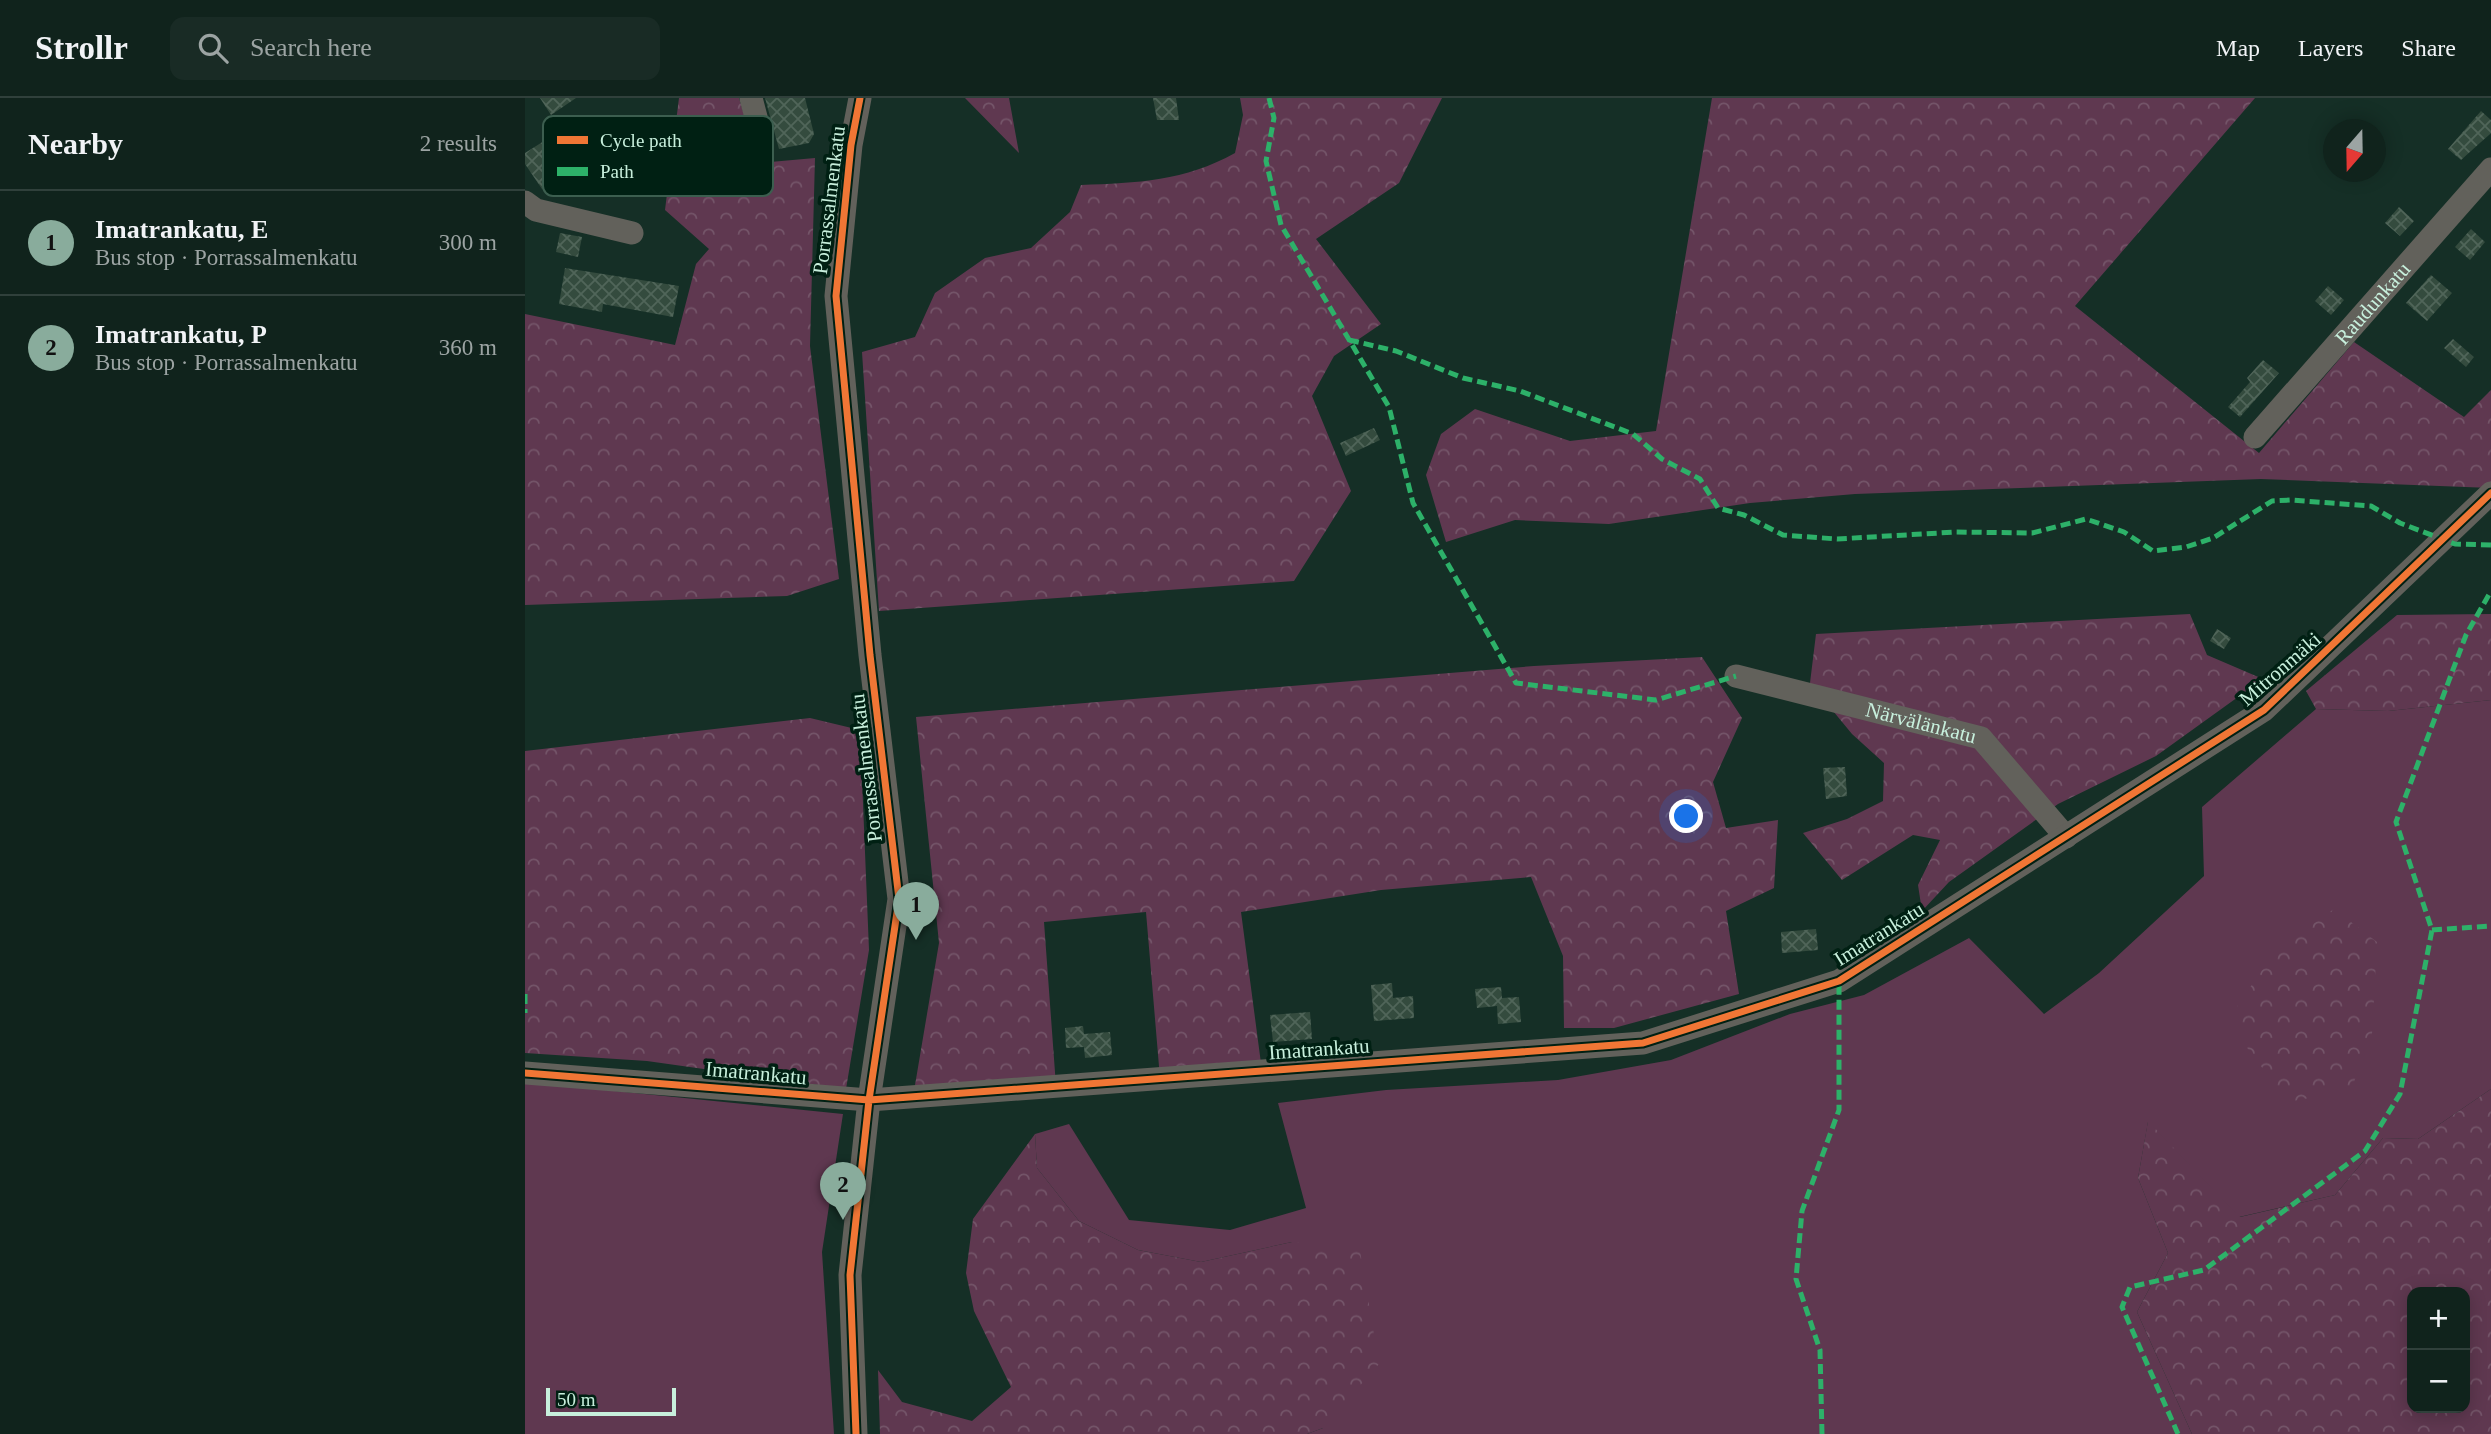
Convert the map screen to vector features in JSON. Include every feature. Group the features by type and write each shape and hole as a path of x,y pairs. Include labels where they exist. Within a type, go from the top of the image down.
{"street":[{"path":"751,98 756,116"},
{"name":"Porrassalmenkatu","path":"856,1434 851,1275 869,1100 899,899 870,655 836,296 851,145 860,98"},
{"name":"Raudunkatu","path":"2255,437 2491,169"},
{"path":"525,202 536,210 632,233"},
{"name":"Mitronmäki","path":"2066,837 2264,710 2491,493"},
{"name":"Närvälänkatu","path":"1736,676 1981,737 2066,837"},
{"name":"Imatrankatu","path":"525,1073 869,1100 1643,1043 1839,981 2066,837"}],"green space":[{"path":"679,98 739,98 745,116 677,116"},
{"path":"965,98 1009,98 1019,153"},
{"path":"1240,98 1442,98 1399,183 1316,239 1381,324 1334,356 1312,396 1351,491 1294,581 879,611 862,352 915,337 935,293 985,258 1031,248 1070,212 1081,185 1160,179 1198,170 1235,153 1243,115"},
{"path":"1712,98 2255,98 2075,306 2259,453 2354,342 2464,417 2491,390 2491,488 2261,479 1855,494 1750,503 1609,524 1515,520 1446,542 1426,475 1441,434 1475,409 1570,441 1656,431"},
{"path":"815,158 810,346 839,579 787,596 525,605 525,314 675,345 696,264 709,249 665,210 667,196 773,196 773,162"},
{"path":"2190,614 2207,655 2263,679 2156,756 2058,804 1949,882 1922,911 1918,885 1940,840 1913,835 1842,880 1803,833 1847,819 1883,801 1884,763 1852,734 1810,683 1816,634"},
{"path":"2491,614 2491,700 2388,711 2316,709 2306,691 2397,615"},
{"path":"1702,657 1742,718 1713,782 1726,828 1778,820 1774,888 1726,911 1739,994 1614,1028 1564,1028 1563,956 1531,877 1381,890 1241,912 1262,1071 1160,1078 1146,912 1044,922 1056,1086 913,1097 939,943 916,717 1534,666"},
{"path":"2491,700 2491,1089 2418,1139 2383,1138 2335,1195 2239,1217 2148,1122 2138,1178 2168,1253 2137,1312 2192,1434 1307,1434 1323,1428 1292,1242 1201,1262 1138,1250 1079,1221 1037,1168 1035,1134 1069,1124 1129,1220 1230,1230 1306,1208 1278,1103 1386,1090 1558,1080 1671,1060 1790,1014 1864,995 1969,938 2044,1014 2099,973 2204,876 2202,807 2316,709 2388,711"},
{"path":"810,718 860,730 869,950 846,1089 647,1061 525,1053 525,751"},
{"path":"2334,909 2377,942 2372,1034 2351,1090 2288,1102 2245,1045 2237,1006 2277,949"},
{"path":"525,1082 843,1114 822,1252 834,1434 525,1434"},
{"path":"2491,1089 2491,1434 2192,1434 2137,1312 2168,1253 2138,1178 2148,1121 2240,1217 2335,1195 2383,1138 2418,1139"},
{"path":"1035,1134 1037,1168 1079,1221 1138,1250 1201,1262 1292,1242 1360,1251 1379,1364 1323,1428 1307,1434 880,1434 878,1370 902,1402 972,1421 1011,1387 974,1311 966,1273 973,1219"}],"building":[{"path":"540,98 576,98 551,115"},
{"path":"765,98 805,98 814,134 809,143 779,149 773,116 770,116"},
{"path":"1153,98 1176,98 1179,120 1157,120"},
{"path":"2481,111 2491,120 2491,133 2461,160 2448,149"},
{"path":"543,142 543,189 525,164 525,153"},
{"path":"2399,207 2414,221 2400,236 2385,223"},
{"path":"2471,229 2485,242 2470,260 2455,247"},
{"path":"560,233 582,237 578,257 556,252"},
{"path":"565,268 679,286 673,317 603,304 602,312 559,304"},
{"path":"2431,275 2452,293 2427,321 2406,303"},
{"path":"2328,286 2344,300 2331,315 2315,301"},
{"path":"2453,339 2474,357 2466,367 2444,348"},
{"path":"2263,360 2279,373 2240,417 2228,407 2250,382 2247,378"},
{"path":"1374,428 1380,440 1346,456 1340,443"},
{"path":"2217,629 2231,638 2224,649 2210,641"},
{"path":"1845,767 1847,796 1826,799 1823,768"},
{"path":"1816,929 1818,950 1782,953 1781,932"},
{"path":"1392,983 1393,998 1413,996 1414,1018 1374,1021 1371,985"},
{"path":"1501,987 1502,998 1519,997 1521,1022 1498,1024 1497,1006 1477,1008 1475,989"},
{"path":"1310,1012 1312,1039 1273,1042 1270,1015"},
{"path":"1083,1026 1084,1034 1110,1032 1112,1055 1085,1058 1084,1047 1066,1048 1065,1028"}],"marked path":[{"path":"1269,98 1274,118 1266,161 1281,225 1389,407 1413,503 1516,683 1656,700 1736,676"},
{"path":"1349,340 1396,351 1463,378 1520,391 1633,434 1662,459 1700,479 1718,508 1744,515 1783,535 1837,539 1956,532 2032,533 2086,519 2124,532 2153,551 2186,547 2213,538 2272,501 2291,500 2371,506 2400,523 2455,544 2491,545"},
{"path":"2178,1434 2122,1307 2130,1287 2204,1270 2365,1151 2400,1094 2432,930 2396,822 2466,635 2491,591"},
{"path":"2432,930 2491,926"},
{"path":"1822,1434 1820,1350 1796,1279 1802,1211 1839,1110 1839,981"},
{"path":"525,994 525,1013"}],"cycle path":[{"path":"856,1434 850,1275 869,1100 899,899 870,655 836,296 851,145 860,98"},
{"path":"525,1073 869,1100 1643,1043 1839,981 2264,710 2491,493"}],"place":[{"name":"Imatrankatu, E","path":"916,940"},
{"name":"Imatrankatu, P","path":"843,1220"}]}
